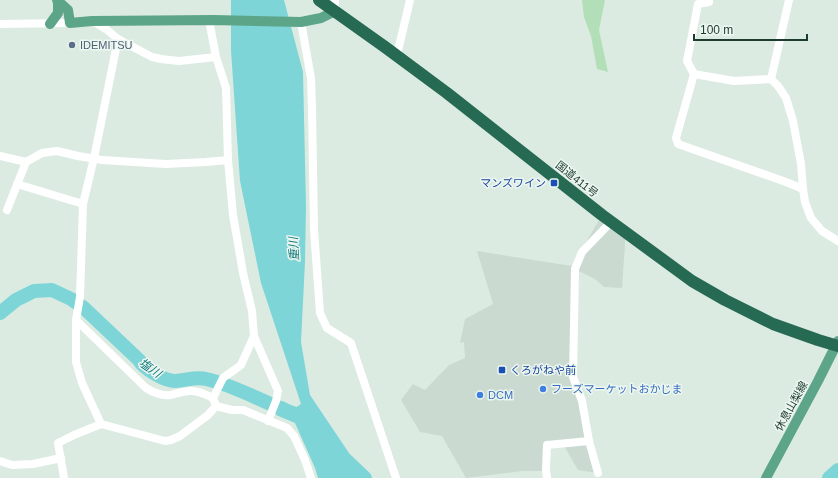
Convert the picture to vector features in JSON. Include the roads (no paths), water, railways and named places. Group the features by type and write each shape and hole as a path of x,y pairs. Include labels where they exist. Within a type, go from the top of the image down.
{"highway":[{"name":"国道411号","path":"319,0 335,6 611,222 692,281 725,300 774,324 818,340 837,344"}],"main road":[{"path":"58,0 68,10 70,23 92,21 211,20 301,22 320,18 335,6"},
{"path":"50,24 58,13 58,0"},
{"name":"休息山梨線","path":"766,478 837,344"}],"street":[{"path":"397,55 410,0"},
{"path":"709,0 709,2 698,4 687,61 694,74 676,138 678,144 803,189"},
{"path":"771,79 790,0"},
{"path":"211,20 216,57 226,88 228,160 233,214 243,273 252,311 254,336 278,391 276,401 268,421"},
{"path":"92,21 106,29 118,39 152,57 161,60 179,61 216,57"},
{"path":"301,22 310,78 314,230 320,313 327,328 351,344 396,478"},
{"path":"0,24 70,23"},
{"path":"101,424 82,383 76,362 76,320 80,297 83,204 94,158 118,39"},
{"path":"694,74 734,81 771,79 778,86 786,98 793,121 801,164 805,202 812,218 822,231 838,240"},
{"path":"7,210 26,162 42,153 57,151 102,160 166,164 228,160"},
{"path":"0,156 26,162"},
{"path":"18,184 83,204"},
{"path":"598,474 589,441 582,401 573,377 575,269 582,252 611,222"},
{"path":"76,320 146,388 156,394 169,395 184,391 196,391 232,410 243,410 287,428 294,436 311,478"},
{"path":"64,478 58,443 101,424 165,441 180,436 208,415 215,402 223,378 241,365 254,336"},
{"path":"547,478 547,445 589,441"},
{"path":"0,461 12,464 33,464 61,458"}],"water":[{"path":"231,0 284,0 303,72 306,206 301,342 310,395 351,456 362,478 318,478 295,423 276,415 283,401 295,408 301,404 261,283 240,181 231,51"}],"waterway":[{"name":"塩川","path":"0,313 16,300 34,291 52,290 71,299 84,308 145,367 161,377 175,381 198,378 218,382 298,415"},
{"name":"重川","path":"346,460 365,478"},
{"path":"829,478 838,470"}],"place":[{"name":"IDEMITSU","path":"72,45"},
{"name":"マンズワイン","path":"554,183"},
{"name":"くろがねや前","path":"502,370"},
{"name":"フーズマーケットおかじま","path":"543,389"},
{"name":"DCM","path":"480,395"}]}
